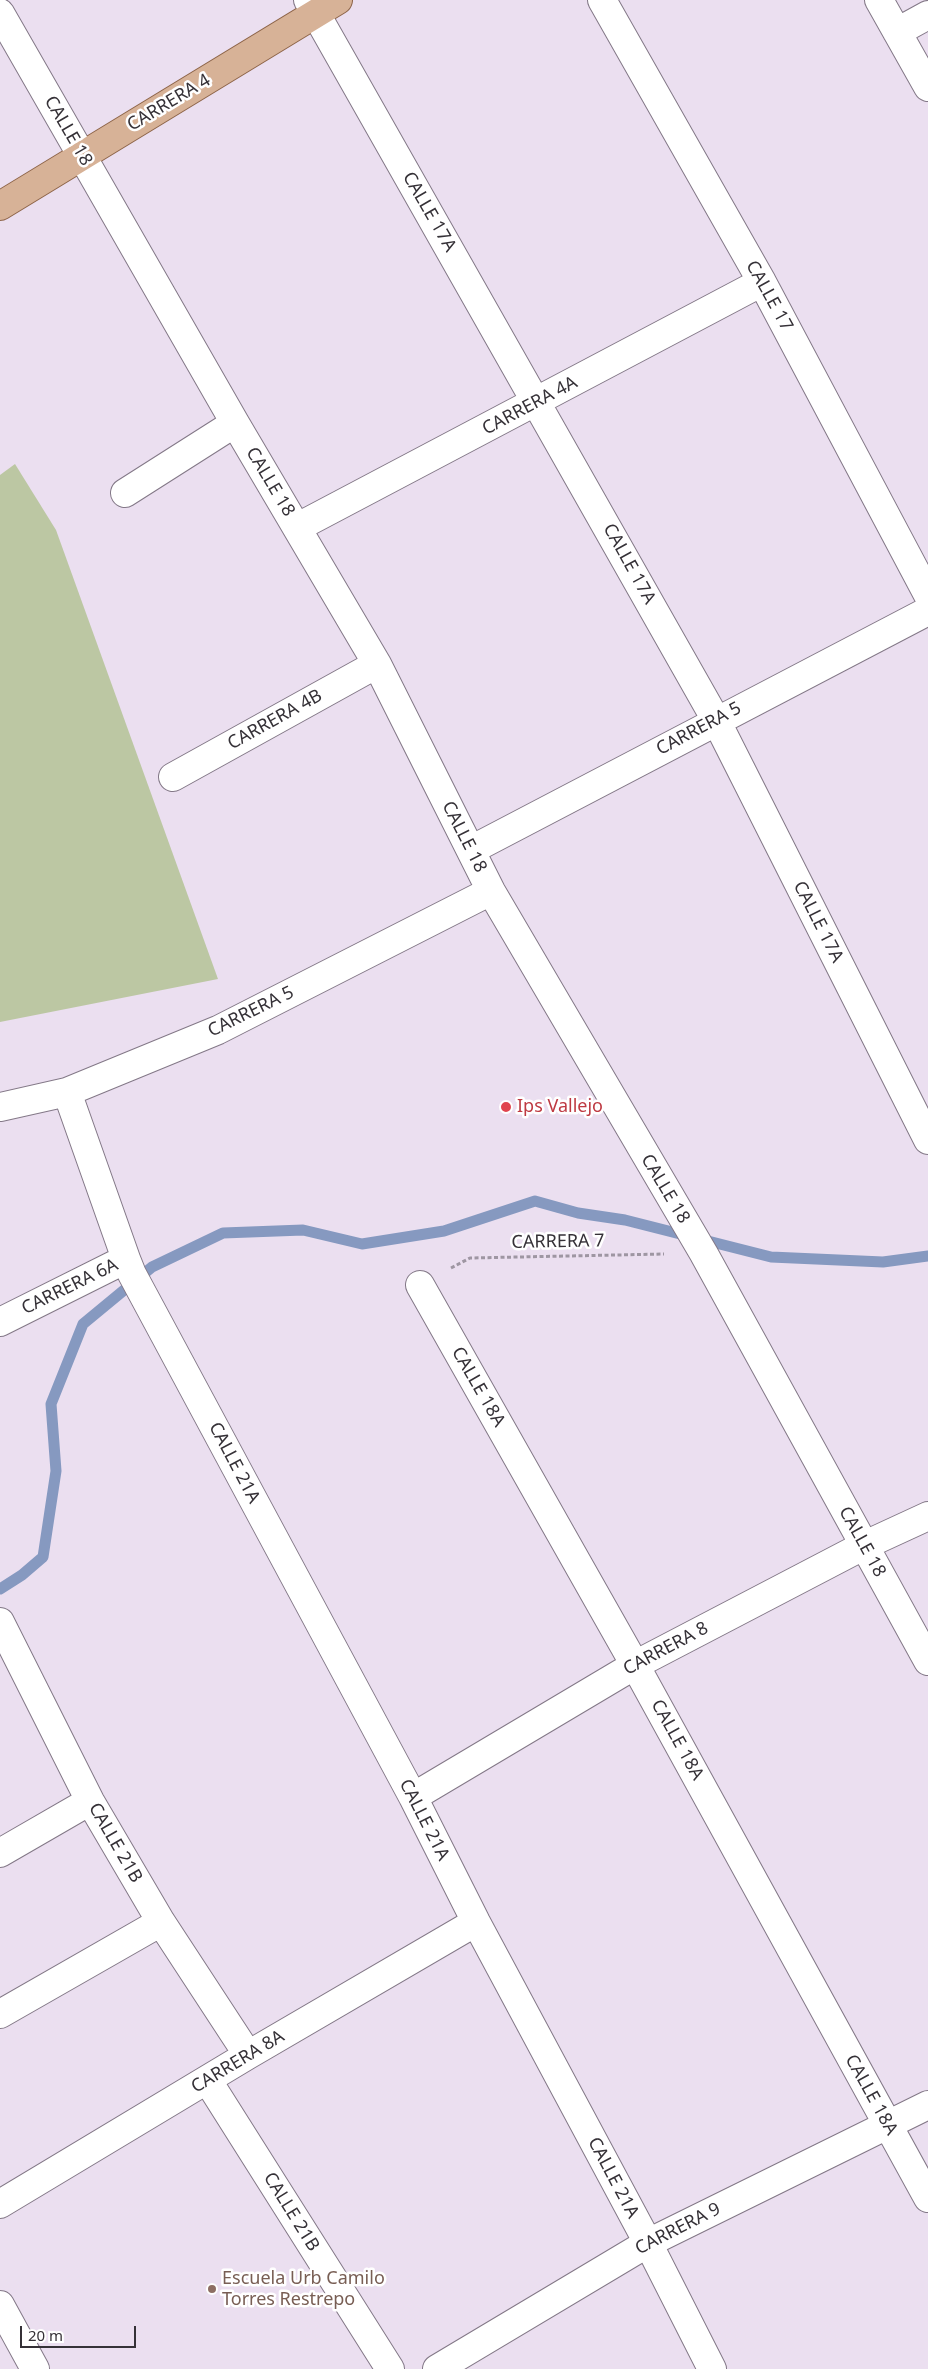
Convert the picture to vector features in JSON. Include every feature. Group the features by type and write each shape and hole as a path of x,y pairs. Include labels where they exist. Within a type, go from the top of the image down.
{"main road":[{"name":"CARRERA 4","path":"0,206 321,5"}],"street":[{"name":"CALLE 17","path":"602,0 762,282 928,595"},
{"path":"879,0 928,86"},
{"name":"CALLE 17A","path":"321,5 537,402 716,720 928,1140"},
{"name":"CALLE 18","path":"0,13 235,423 377,664 491,891 704,1254 928,1661"},
{"path":"897,32 928,15"},
{"name":"CARRERA 4A","path":"298,527 762,282"},
{"path":"125,493 235,423"},
{"name":"CARRERA 5","path":"471,850 716,720 928,611"},
{"name":"CARRERA 4B","path":"173,776 377,664"},
{"name":"CARRERA 5","path":"0,1107 67,1092 218,1030 491,891"},
{"name":"CALLE 21A","path":"67,1092 129,1267 413,1797 476,1922 648,2243 712,2369"},
{"name":"CARRERA 6A","path":"0,1322 129,1267"},
{"name":"CALLE 18A","path":"420,1285 635,1665 928,2198"},
{"name":"CARRERA 8","path":"413,1797 635,1665 864,1546 928,1516"},
{"name":"CALLE 21B","path":"0,1622 90,1801 160,1922 248,2055"},
{"path":"0,1853 90,1801"},
{"path":"0,2014 160,1922"},
{"name":"CARRERA 8A","path":"0,2204 208,2081 248,2055 476,1922"},
{"name":"CALLE 21B","path":"208,2081 390,2369"},
{"name":"CARRERA 9","path":"437,2369 648,2243 928,2105"},
{"path":"0,2305 35,2369"}],"path":[{"name":"CARRERA 7","path":"420,1285 470,1258 704,1254"}],"green space":[{"path":"15,464 56,530 218,979 0,1022 0,475"}],"waterway":[{"path":"0,1589 22,1575 43,1557 56,1471 51,1404 83,1324 152,1267 223,1233 303,1230 362,1244 444,1231 535,1201 578,1213 625,1220 771,1257 883,1262 928,1256"}],"place":[{"name":"Ips Vallejo","path":"506,1107"},
{"name":"Escuela Urb Camilo Torres Restrepo","path":"212,2289"}]}
